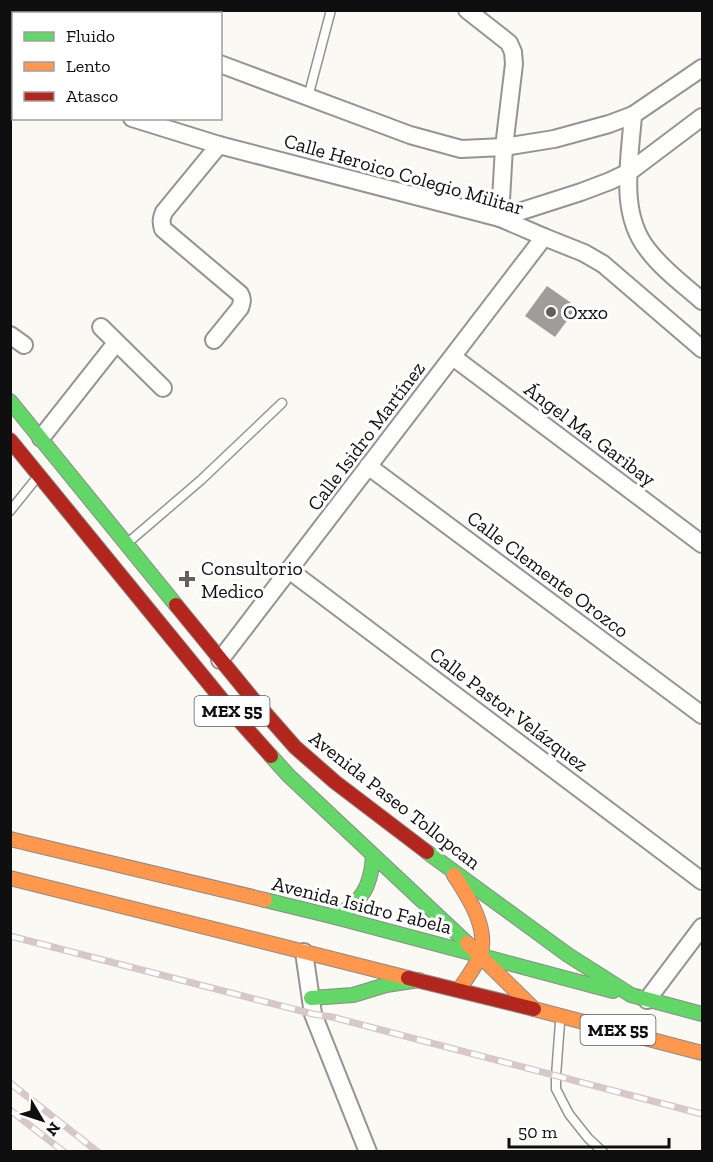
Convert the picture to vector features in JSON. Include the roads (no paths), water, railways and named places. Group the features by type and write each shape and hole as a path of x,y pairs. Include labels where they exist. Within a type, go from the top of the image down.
{"main road":[{"name":"Avenida Paseo Tollopcan","path":"10,401 273,724 314,764 450,870 568,955 639,998"},
{"name":"MEX 55","path":"10,440 261,746 303,790 480,956"},
{"name":"Avenida Isidro Fabela","path":"10,839 335,917 702,1014"},
{"path":"335,917 351,907 364,893 369,881 373,856"},
{"path":"450,870 475,910 482,935 480,956 459,990"},
{"name":"MEX 55","path":"10,878 560,1015 702,1053"},
{"path":"480,956 534,1009"},
{"path":"311,998 353,995 386,985 419,980"}],"street":[{"path":"467,10 509,43 513,52 514,64 504,147 500,218 581,192 629,172 702,117"},
{"name":"Calle Heroico Colegio Militar","path":"222,65 410,135 461,149 504,147 554,139 633,115 702,68"},
{"path":"633,115 628,203 635,228 646,249 702,301"},
{"name":"Calle Heroico Colegio Militar","path":"138,120 219,145 500,218 584,253 603,264 702,349"},
{"path":"214,340 240,308 242,298 163,229 161,223 164,212 219,145"},
{"name":"Calle Isidro Martínez","path":"220,660 544,237"},
{"path":"101,327 163,388"},
{"path":"10,334 24,345"},
{"path":"41,438 117,343"},
{"name":"Ángel Ma. Garibay","path":"453,357 702,544"},
{"name":"Calle Clemente Orozco","path":"368,466 702,715"},
{"name":"Calle Pastor Velázquez","path":"289,570 702,881"},
{"path":"639,998 702,927"},
{"path":"304,952 313,1014 368,1152"}],"lane":[{"path":"308,97 331,10"},
{"path":"126,544 201,480 282,403"},
{"path":"10,511 39,475"},
{"path":"560,1015 556,1089 569,1114 588,1138 603,1152"}],"railway":[{"path":"10,936 702,1114"},
{"path":"10,1083 98,1152"},
{"path":"10,1110 64,1152"}],"place":[{"name":"Oxxo","path":"551,312"},
{"name":"Consultorio Medico","path":"187,579"}]}
